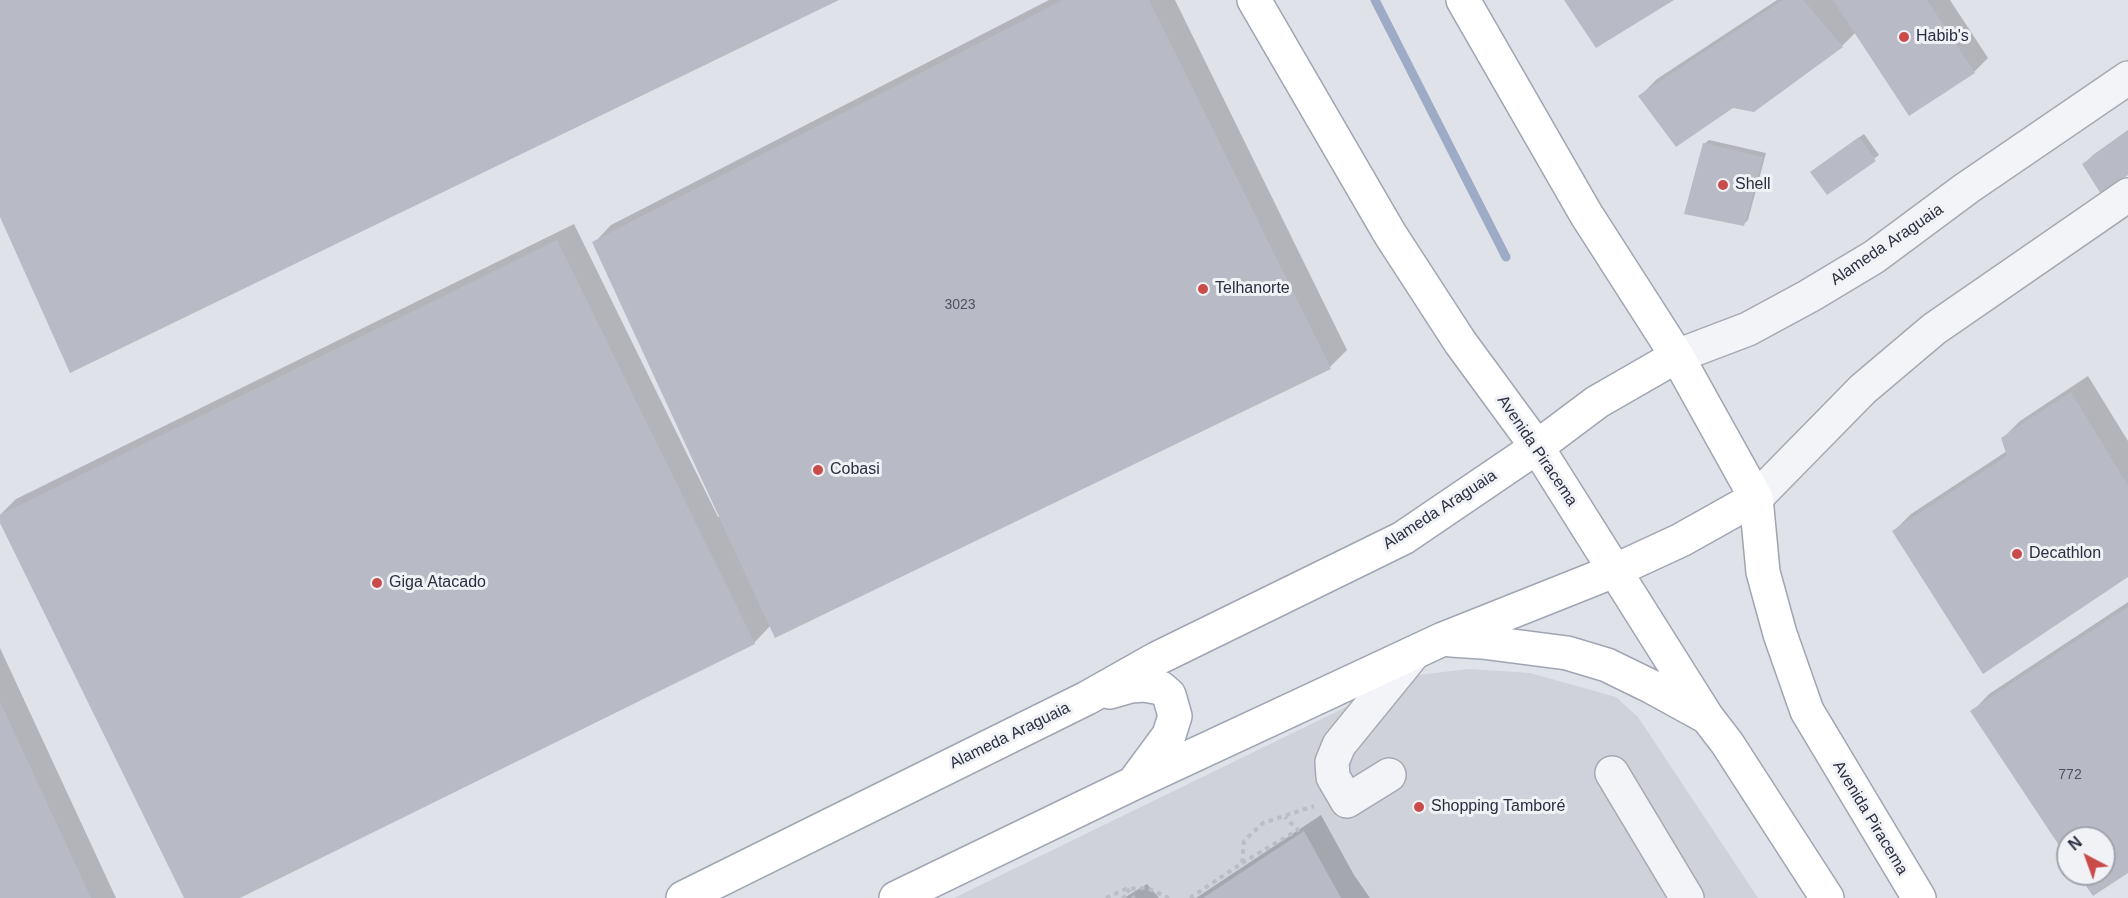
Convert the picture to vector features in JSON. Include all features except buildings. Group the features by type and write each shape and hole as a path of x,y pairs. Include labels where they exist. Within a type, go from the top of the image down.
{"main road":[{"name":"Avenida Piracema","path":"1254,0 1390,234 1460,342 1537,447 1707,717 1827,898"},
{"name":"Avenida Piracema","path":"1463,0 1575,196 1677,356 1756,498 1763,572 1780,634 1807,711 1919,898"},
{"name":"Alameda Araguaia","path":"683,898 1087,698 1158,658 1403,537 1537,447 1597,402 1677,356"},
{"path":"896,898 1134,783 1443,639 1614,571 1681,540 1756,498"},
{"path":"1443,639 1567,653 1607,665 1707,717"},
{"path":"1087,698 1131,686 1144,685 1161,688 1169,695 1175,716 1169,735 1134,783"}],"street":[{"name":"Alameda Araguaia","path":"1677,356 1748,329 1874,257 1967,188 2128,78"},
{"path":"1756,498 1863,389 1934,329 2128,195"},
{"path":"1389,775 1347,801 1333,777 1332,762 1339,745 1413,654"},
{"path":"1612,773 1687,898"}],"path":[{"path":"1190,898 1242,863 1298,830 1285,817 1263,823 1244,842 1242,863"},
{"path":"1106,898 1126,889 1147,888 1169,898"},
{"path":"1126,889 1134,898"},
{"path":"1122,898 1130,894"}],"shaded area":[{"name":"Shopping Tamboré","path":"1469,669 1530,673 1616,697 1638,717 1758,898 954,898 1377,692 1418,675"}],"waterway":[{"path":"1375,0 1506,257"}],"place":[{"name":"Habib's","path":"1904,37"},
{"name":"Shell","path":"1723,185"},
{"name":"Telhanorte","path":"1203,289"},
{"name":"Cobasi","path":"818,470"},
{"name":"Decathlon","path":"2017,554"},
{"name":"Giga Atacado","path":"377,583"},
{"name":"Shopping Tamboré","path":"1419,807"}]}
